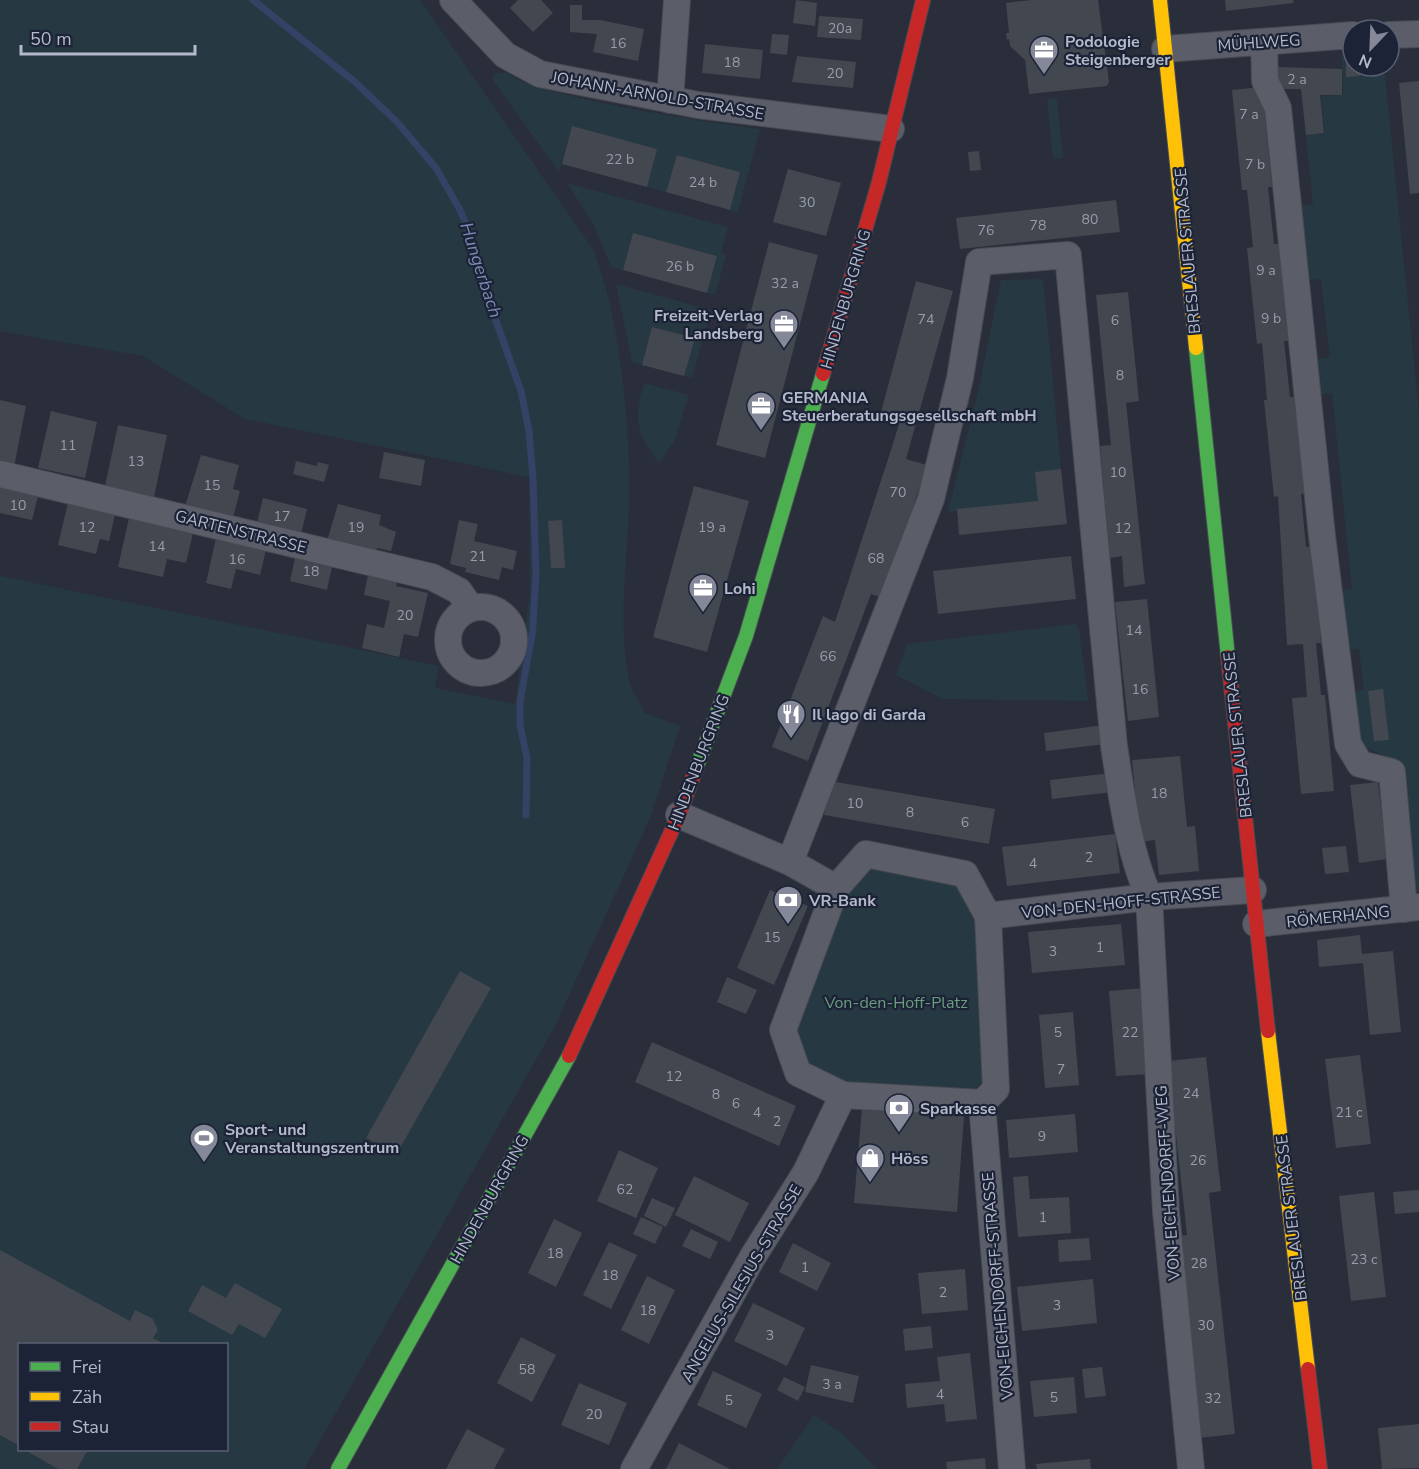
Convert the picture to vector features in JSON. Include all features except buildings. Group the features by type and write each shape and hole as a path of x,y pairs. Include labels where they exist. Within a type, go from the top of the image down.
{"main road":[{"name":"HINDENBURGRING","path":"338,1469 569,1055 679,815 746,636 879,182 923,0"},
{"name":"BRESLAUER STRASSE","path":"1160,0 1256,924 1320,1469"}],"street":[{"name":"JOHANN-ARNOLD-STRASSE","path":"453,0 505,55 540,74 670,100 891,129"},
{"path":"670,100 677,0"},
{"path":"1401,35 1419,34"},
{"name":"MÜHLWEG","path":"1166,49 1341,36"},
{"path":"1264,42 1265,81 1278,108 1322,536 1348,744 1360,764 1392,772 1412,908"},
{"path":"790,862 931,499 960,378 980,262 1068,255 1114,746 1126,822 1138,872 1149,897"},
{"name":"GARTENSTRASSE","path":"0,474 432,577 459,591 471,608"},
{"path":"679,815 790,862 836,888"},
{"path":"866,854 966,874 988,916 996,1089 982,1103 843,1095 798,1073 783,1030 836,888 866,854"},
{"name":"VON-DEN-HOFF-STRASSE","path":"988,916 1149,897 1253,890"},
{"name":"VON-EICHENDORFF-WEG","path":"1149,897 1166,1212 1191,1469"},
{"name":"RÖMERHANG","path":"1256,924 1412,908"},
{"name":"ANGELUS-SILESIUS-STRASSE","path":"634,1469 752,1258 806,1172 843,1095"},
{"name":"VON-EICHENDORFF-STRASSE","path":"982,1103 1012,1469"}],"green space":[{"path":"0,0 420,0 594,251 610,306 625,397 629,456 629,508 624,582 624,632 629,680 645,713 680,726 650,818 555,1026 304,1469 0,1469 0,576 439,666 435,688 515,704 530,591 529,477 245,419 143,356 0,331"},
{"path":"506,72 550,91 626,108 760,129 738,212 730,210 740,172 677,155 666,192 647,187 657,149 572,127 559,172 492,79 495,74"},
{"path":"1343,78 1385,78 1419,412 1419,892 1414,892 1396,761 1354,742 1349,695 1364,689 1359,649 1339,650 1334,592 1352,589 1332,393 1315,395 1311,360 1330,357 1321,279 1302,281 1294,207 1313,204 1306,135 1325,133 1321,96 1343,95"},
{"path":"1057,98 1063,158 1053,159 1047,99"},
{"path":"567,183 728,227 721,253 726,255 715,295 707,293 717,256 633,233 623,270 611,267 594,225"},
{"path":"1043,279 1061,469 1038,501 948,512 978,392 1001,280"},
{"path":"616,284 711,310 692,378 684,376 694,338 653,327 642,365 632,362"},
{"path":"644,383 689,395 675,440 659,463 646,443 639,425 639,406"},
{"path":"1075,624 1079,629 1088,701 943,699 896,675 907,644"},
{"name":"Von-den-Hoff-Platz","path":"872,868 957,886 975,918 983,1080 975,1089 843,1085 808,1065 796,1032 847,893"},
{"path":"814,1415 840,1432 877,1469 777,1469"}],"waterway":[{"name":"Hungerbach","path":"253,0 355,82 397,122 436,168 460,210 470,234 481,279 521,391 529,431 536,574 533,625"},
{"name":"Hungerbach","path":"526,815 527,758 520,725 520,702 533,629"}],"traffic: fast":[{"path":"1196,348 1228,657"},
{"path":"697,766 746,636 823,374"},
{"path":"338,1469 569,1056"}],"traffic: slow":[{"path":"1160,0 1196,348"},
{"path":"1268,1031 1308,1369"}],"traffic: jam":[{"path":"823,374 879,182 923,0"},
{"path":"1228,657 1268,1031"},
{"path":"569,1056 679,815 697,766"},
{"path":"1308,1369 1320,1469"}],"place":[{"name":"Podologie Steigenberger","path":"1044,76"},
{"name":"Freizeit-Verlag Landsberg","path":"784,350"},
{"name":"GERMANIA Steuerberatungsgesellschaft mbH","path":"761,432"},
{"name":"Lohi","path":"703,614"},
{"name":"Il lago di Garda","path":"791,740"},
{"name":"VR-Bank","path":"788,926"},
{"name":"Sparkasse","path":"899,1134"},
{"name":"Sport- und Veranstaltungszentrum","path":"204,1164"},
{"name":"Höss","path":"870,1184"}]}
